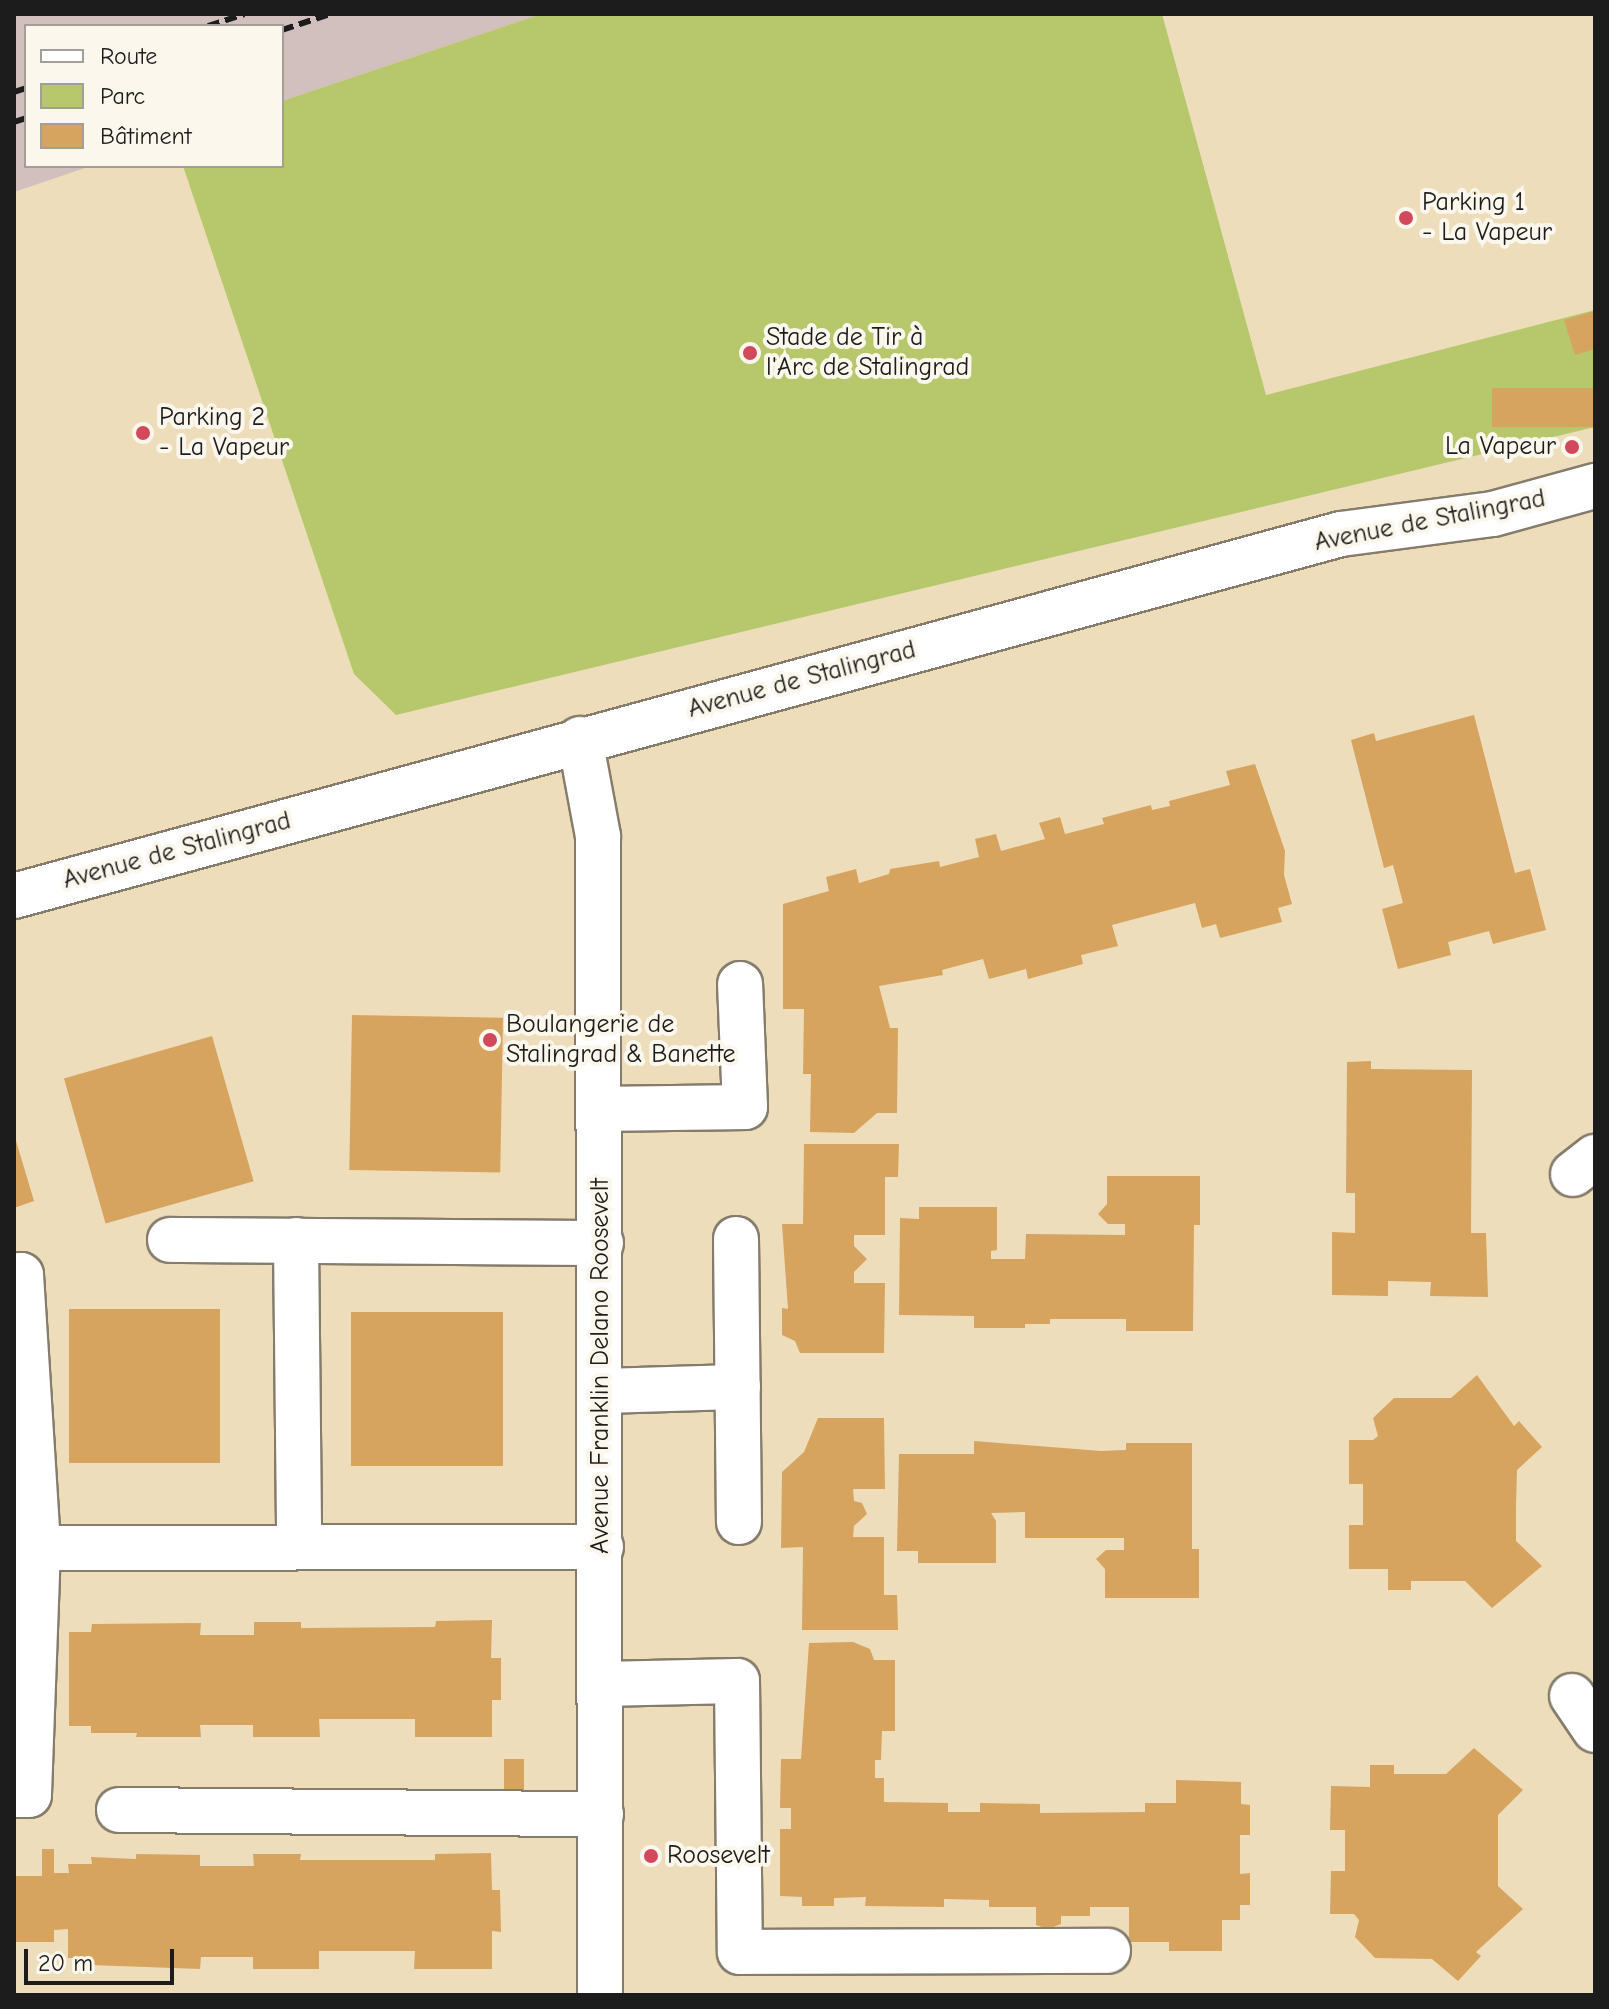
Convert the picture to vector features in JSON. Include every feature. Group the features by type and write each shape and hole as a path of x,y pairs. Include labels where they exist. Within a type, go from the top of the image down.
{"street":[{"name":"Avenue de Stalingrad","path":"14,896 580,739 1341,534 1493,514 1595,486"},
{"name":"Avenue Franklin Delano Roosevelt","path":"580,739 598,836 600,1995"},
{"path":"600,1109 745,1107 740,984"},
{"path":"736,1239 739,1522"},
{"path":"170,1240 601,1243"},
{"path":"296,1240 299,1547"},
{"path":"14,1276 21,1275 29,1795 14,1795"},
{"path":"601,1391 738,1387"},
{"path":"26,1548 601,1547"},
{"path":"601,1684 737,1681 740,1952 1108,1951"},
{"path":"119,1810 601,1814"}],"shaded area":[{"path":"14,14 541,14 284,100 284,24 24,24 24,168 85,168 14,192"}],"green space":[{"name":"Stade de Tir à l'Arc de Stalingrad","path":"541,14 1162,14 1266,395 1595,310 1595,427 396,715 354,674 184,168 284,168 284,100"},
{"path":"675,1993 1298,1995 650,1995"}],"building":[{"path":"1595,311 1595,349 1575,355 1564,320"},
{"path":"1492,388 1595,388 1595,427 1492,427"},
{"path":"1474,715 1515,873 1530,869 1546,930 1493,944 1489,931 1448,942 1451,955 1398,969 1382,909 1403,903 1393,865 1384,868 1351,740 1374,733 1376,741"},
{"path":"1255,764 1285,851 1284,875 1292,904 1278,908 1282,922 1220,938 1216,924 1202,928 1195,903 1112,925 1118,946 1081,955 1083,964 1028,979 1026,969 989,979 983,959 942,970 943,975 879,986 890,1028 898,1028 897,1113 877,1113 854,1133 810,1132 811,1074 803,1074 804,1009 783,1009 783,904 829,891 826,877 856,869 859,883 889,874 890,869 939,861 940,867 979,857 975,839 996,834 1001,851 1045,839 1039,823 1060,817 1065,834 1104,824 1102,818 1151,805 1152,810 1170,806 1169,801 1230,785 1226,771"},
{"path":"352,1015 503,1018 500,1173 349,1170"},
{"path":"212,1036 254,1181 106,1224 64,1078"},
{"path":"1371,1061 1371,1069 1472,1070 1471,1233 1486,1233 1488,1297 1430,1296 1431,1282 1388,1281 1388,1296 1332,1295 1332,1232 1355,1233 1355,1193 1346,1193 1347,1062"},
{"path":"14,1134 34,1201 14,1208"},
{"path":"804,1144 899,1144 898,1177 885,1177 885,1235 854,1235 854,1246 867,1259 854,1272 854,1283 885,1283 884,1353 800,1353 795,1341 782,1335 782,1308 788,1309 782,1224 803,1224"},
{"path":"1107,1176 1200,1176 1200,1225 1194,1225 1193,1331 1126,1331 1126,1319 1050,1319 1050,1324 1025,1324 1025,1328 974,1328 974,1316 899,1315 900,1218 919,1219 919,1207 997,1207 997,1250 991,1251 991,1259 1025,1259 1026,1234 1125,1235 1125,1224 1108,1224 1098,1214 1107,1204"},
{"path":"69,1309 220,1309 220,1463 69,1463"},
{"path":"351,1312 503,1312 503,1466 351,1466"},
{"path":"1477,1375 1514,1426 1519,1421 1542,1447 1517,1470 1516,1541 1542,1566 1492,1608 1465,1581 1411,1581 1411,1590 1388,1590 1388,1569 1349,1569 1349,1525 1363,1525 1363,1484 1349,1484 1349,1440 1373,1440 1378,1436 1373,1418 1394,1398 1451,1398"},
{"path":"818,1418 884,1418 885,1489 853,1489 854,1501 862,1503 867,1514 854,1526 853,1537 884,1537 884,1595 897,1595 898,1630 802,1630 803,1547 781,1548 782,1472 804,1452"},
{"path":"974,1441 1101,1451 1126,1450 1126,1443 1192,1443 1192,1549 1199,1549 1199,1598 1105,1598 1105,1569 1096,1559 1106,1550 1124,1550 1124,1538 1025,1538 1025,1512 991,1513 996,1521 996,1563 918,1563 918,1551 897,1551 899,1454 974,1454"},
{"path":"492,1620 491,1658 501,1658 501,1700 492,1700 492,1737 415,1737 415,1719 319,1719 320,1737 253,1737 253,1725 200,1725 201,1737 136,1737 137,1733 91,1733 91,1726 69,1726 69,1632 91,1632 92,1624 201,1623 200,1635 254,1635 254,1622 301,1622 301,1628 435,1627 436,1621"},
{"path":"853,1642 870,1649 874,1660 895,1660 895,1731 882,1731 881,1760 875,1760 875,1778 884,1778 884,1802 948,1803 948,1812 980,1812 980,1803 1040,1804 1040,1813 1145,1812 1145,1803 1176,1803 1176,1780 1241,1782 1241,1804 1250,1805 1250,1835 1240,1835 1240,1874 1250,1873 1250,1905 1240,1905 1240,1920 1222,1920 1222,1951 1169,1951 1169,1942 1129,1942 1129,1907 1090,1907 1090,1916 1061,1916 1061,1924 1048,1929 1036,1925 1036,1907 989,1907 989,1900 944,1899 944,1907 865,1906 866,1897 834,1898 834,1906 802,1906 802,1897 780,1896 780,1829 791,1829 791,1808 780,1808 781,1759 801,1759 809,1643"},
{"path":"1474,1748 1523,1790 1498,1815 1498,1886 1523,1909 1476,1952 1481,1956 1458,1981 1432,1959 1375,1958 1355,1937 1359,1920 1354,1914 1330,1914 1331,1871 1345,1871 1345,1830 1330,1830 1331,1786 1370,1787 1370,1765 1394,1765 1394,1774 1446,1774"},
{"path":"504,1759 524,1759 524,1790 504,1790"},
{"path":"42,1849 54,1849 54,1873 69,1873 68,1864 92,1864 91,1857 136,1859 136,1854 200,1855 200,1866 254,1866 253,1854 301,1854 300,1860 435,1860 435,1854 491,1853 492,1890 500,1890 501,1932 492,1931 492,1969 414,1969 415,1951 319,1951 319,1969 253,1969 253,1957 201,1957 200,1969 91,1965 90,1958 68,1958 68,1929 54,1930 54,1942 14,1942 14,1876 42,1876"}],"railway":[{"path":"214,24 244,14"},
{"path":"284,29 330,14"},
{"path":"14,92 24,89"},
{"path":"14,122 24,119"}],"place":[{"name":"Parking 1 - La Vapeur","path":"1406,218"},
{"name":"Stade de Tir à l'Arc de Stalingrad","path":"750,353"},
{"name":"Parking 2 - La Vapeur","path":"143,433"},
{"name":"La Vapeur","path":"1572,447"},
{"name":"Boulangerie de Stalingrad & Banette","path":"490,1040"},
{"name":"Roosevelt","path":"651,1856"}]}
